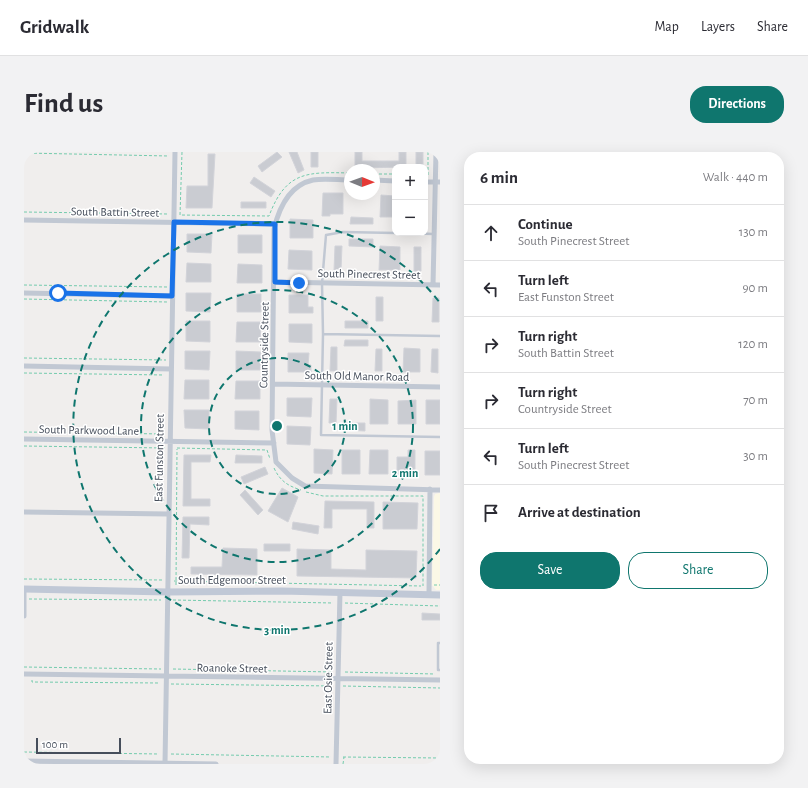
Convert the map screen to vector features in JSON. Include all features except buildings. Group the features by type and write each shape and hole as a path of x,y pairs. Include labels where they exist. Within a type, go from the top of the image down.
{"street":[{"path":"433,285 434,234 438,182 436,152"},
{"name":"East Funston Street","path":"165,764 174,222 173,154"},
{"path":"275,224 278,214 286,200 299,185 313,180 344,180"},
{"path":"380,180 392,181"},
{"name":"South Battin Street","path":"24,220 275,224"},
{"name":"Countryside Street","path":"274,443 273,384 275,224"},
{"name":"South Pinecrest Street","path":"275,282 440,285"},
{"path":"24,293 172,296"},
{"path":"24,366 171,369"},
{"name":"South Old Manor Road","path":"273,384 440,387"},
{"name":"South Parkwood Lane","path":"24,439 274,443"},
{"path":"274,443 276,462 292,478 305,486 440,490"},
{"path":"429,594 430,490"},
{"path":"24,512 168,514"},
{"path":"24,588 24,616"},
{"name":"South Edgemoor Street","path":"24,588 168,592 340,592 440,595"},
{"name":"East Osie Street","path":"336,764 340,592"},
{"name":"Roanoke Street","path":"24,674 440,680"},
{"path":"24,760 216,764"}],"lane":[{"path":"392,233 328,233 324,242 322,283 323,334 321,435 440,437"},
{"path":"428,234 434,234"},
{"path":"323,334 440,336"},
{"path":"440,643 438,643 438,670 440,670"}],"path":[{"path":"180,215 182,152"},
{"path":"428,152 428,164"},
{"path":"24,154 173,154"},
{"path":"24,212 269,216 274,201 290,183 305,175 317,173 344,173"},
{"path":"380,174 392,174"},
{"path":"24,285 168,287"},
{"path":"24,300 168,302"},
{"path":"24,358 166,360"},
{"path":"24,373 164,375"},
{"path":"24,432 165,434"},
{"path":"24,446 170,448"},
{"path":"176,600 177,448 267,450 280,479 291,487 310,494 323,496 424,496 422,586"},
{"path":"24,579 168,580 422,586 440,585"},
{"path":"24,599 176,600 440,606"},
{"path":"24,667 440,674"},
{"path":"32,674 32,682 440,688"},
{"path":"24,752 440,758"},
{"path":"343,764 344,757"}],"shaded area":[{"path":"440,493 440,590 436,590 432,585 434,497 435,494"}],"route":[{"path":"58,293 172,296 174,222 275,224 275,282 299,283"}]}
